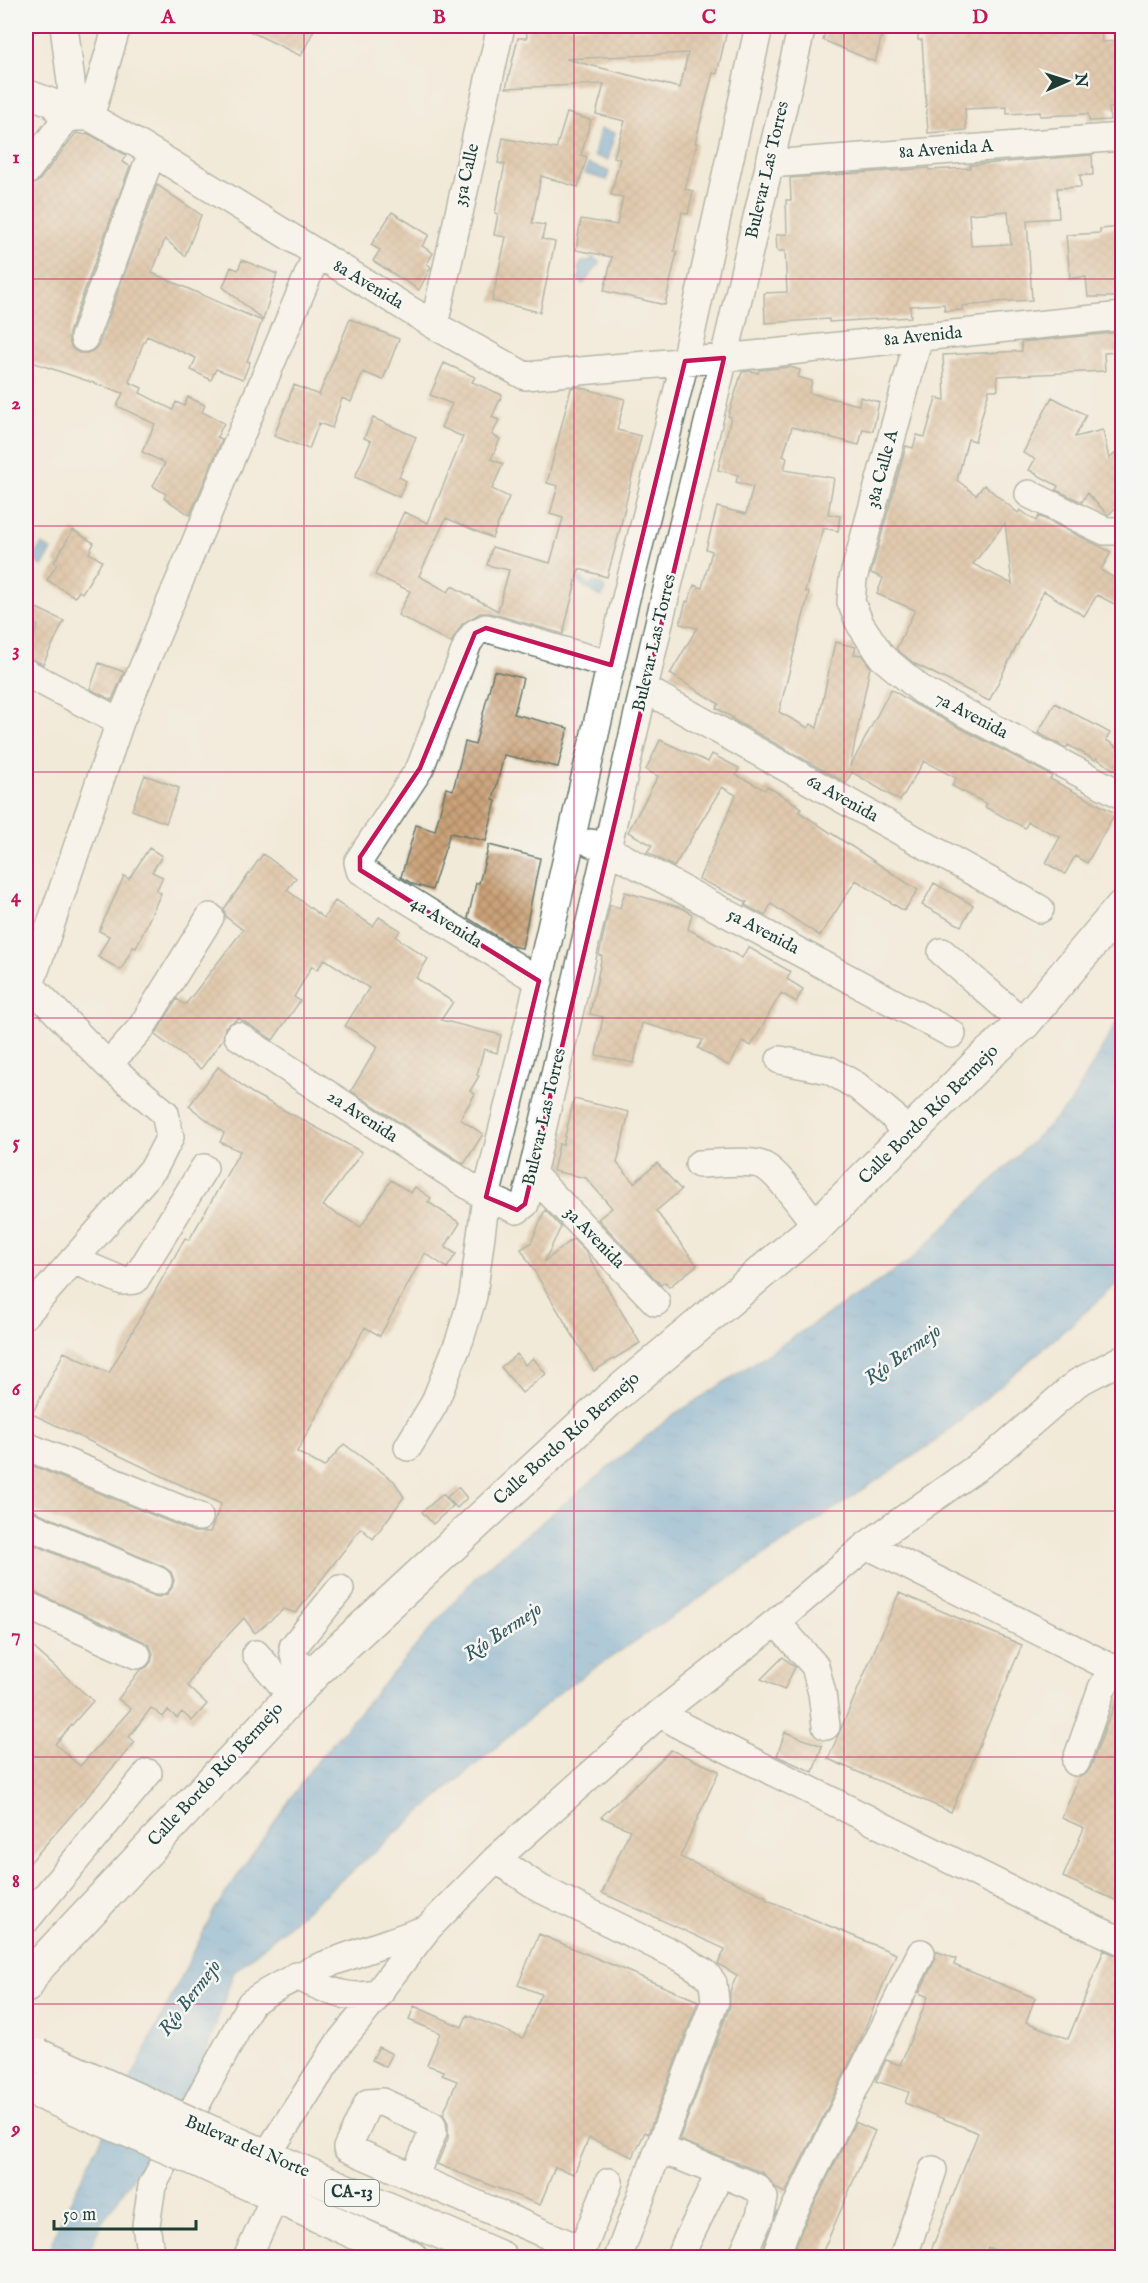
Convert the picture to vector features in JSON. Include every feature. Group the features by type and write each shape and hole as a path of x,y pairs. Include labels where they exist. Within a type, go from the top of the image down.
{"main road":[{"name":"Calle Bordo Río Bermejo","path":"26,1986 34,1971 291,1695 608,1401 817,1226 906,1136 1024,1023 1122,907"},
{"name":"Bulevar del Norte","path":"32,2053 197,2143 275,2197 411,2258"},
{"name":"Bulevar del Norte","path":"26,2087 197,2143 266,2156 501,2258"}],"street":[{"path":"64,26 76,118"},
{"path":"26,172 76,118 117,26"},
{"name":"35a Calle","path":"434,325 501,26"},
{"name":"Bulevar Las Torres","path":"759,26 684,361 624,606 539,981 486,1197 516,1210 525,1204 661,614 802,26"},
{"name":"8a Avenida","path":"26,93 53,103 76,118 152,152 434,325 525,376 724,358 1122,316"},
{"name":"8a Avenida A","path":"769,164 1122,136"},
{"path":"84,338 152,152"},
{"path":"26,1314 154,1168 170,1137 165,1113 108,1065 28,983 120,722 317,254"},
{"name":"38a Calle A","path":"851,602 853,579 919,338"},
{"path":"1029,494 1105,531 1122,531"},
{"name":"7a Avenida","path":"851,602 860,624 882,657 922,691 1122,795"},
{"path":"624,606 661,614"},
{"name":"4a Avenida","path":"539,981 360,870 358,862 420,768 468,643 475,633 486,628 611,665"},
{"path":"26,673 120,722"},
{"name":"6a Avenida","path":"645,690 1040,909"},
{"name":"5a Avenida","path":"572,837 608,849 952,1034"},
{"path":"108,1065 141,1028 210,917"},
{"path":"942,952 1024,1023"},
{"name":"2a Avenida","path":"238,1036 486,1197"},
{"path":"780,1060 829,1070 857,1086 893,1116 906,1136"},
{"path":"699,1164 751,1163 764,1166 774,1173 817,1226"},
{"path":"73,1260 123,1281 135,1280 204,1168"},
{"name":"3a Avenida","path":"532,1174 656,1302"},
{"path":"408,1447 434,1404 460,1339 473,1296 486,1197"},
{"path":"266,2156 339,2043 427,1929 496,1860 660,1713 776,1622 867,1545 993,1456 1077,1383 1122,1359"},
{"path":"26,1446 199,1517"},
{"path":"26,1524 158,1581"},
{"path":"867,1545 1118,1671 1102,1688 1076,1762"},
{"path":"315,1672 299,1666 294,1659 293,1647 298,1637 340,1589"},
{"path":"26,1605 136,1655"},
{"path":"776,1622 815,1666 822,1693 826,1726"},
{"path":"256,1654 291,1695"},
{"path":"660,1713 685,1728 1039,1904 1122,1941"},
{"path":"26,1920 148,1773"},
{"path":"496,1860 541,1889 680,1957 705,1973 713,1983 715,2001 618,2258"},
{"path":"151,2258 146,2225 152,2186 251,2003 270,1989 296,1976 427,1929"},
{"path":"775,2258 788,2223 921,1953"},
{"path":"350,1957 367,1963 381,1990"},
{"path":"296,1976 330,1991 355,1997 381,1990"},
{"path":"330,1991 340,2016 339,2043"},
{"path":"333,2184 368,2103 382,2102 434,2128 414,2177"},
{"path":"347,2148 581,2254 609,2182"},
{"path":"657,2154 666,2153 679,2156 757,2188 764,2198 760,2216 741,2258"},
{"path":"903,2258 933,2170"},
{"path":"679,2258 720,2173"},
{"path":"247,2258 275,2197"}],"highlighted area":[{"path":"724,358 525,1204 517,1210 486,1197 539,981 360,870 360,857 420,768 475,633 486,628 611,665 685,361"}],"water":[{"path":"600,129 615,133 608,160 594,156"},
{"path":"588,164 609,171 607,180 585,174"},
{"path":"593,257 600,263 583,284 577,279 581,274 578,268 582,262 588,262"},
{"path":"42,544 52,551 42,566 31,559"},
{"path":"581,578 589,584 596,582 604,586 605,591 601,597 577,582"},
{"name":"Río Bermejo","path":"1122,1013 1122,1283 1118,1284 936,1441 565,1688 234,1972 192,2091 102,2222 86,2257 48,2258 57,2228 215,1909 313,1766 477,1575 669,1418 910,1261 1070,1104"}],"building":[{"path":"239,26 316,26 301,56"},
{"path":"526,26 728,26 717,74 713,73 695,143 697,143 685,189 693,191 688,214 682,212 674,251 677,252 665,305 604,291 612,257 576,250 581,219 617,225 623,197 611,195 620,159 614,157 625,121 596,114 604,84 506,88 518,38 527,38","holes":["688,53 680,88 566,59"]},
{"path":"827,26 881,26 882,35 875,62 823,40"},
{"path":"918,26 1101,26 1102,42 1117,41 1117,51 1122,51 1122,107 1109,108 1110,120 1089,121 1088,114 1040,116 1040,112 1007,114 1007,107 965,109 966,130 928,133 922,40 918,40"},
{"path":"567,113 591,120 581,155 587,157 578,187 541,176 532,223 545,225 542,239 555,242 540,312 492,301 506,237 494,235 498,214 495,213 505,164 498,163 503,138 556,149"},
{"path":"76,133 86,135 87,133 126,155 122,162 130,166 69,333 72,349 79,353 87,353 99,344 157,185 201,215 185,256 165,239 152,273 262,321 247,361 250,362 243,379 216,369 211,380 191,370 196,358 147,336 142,346 129,382 142,388 140,393 173,410 176,402 184,406 188,397 205,405 202,412 224,423 217,437 222,439 190,515 164,498 166,494 153,486 165,463 142,452 155,424 117,406 123,393 26,360 26,191 28,187 39,181"},
{"path":"1092,155 1093,175 1080,175 1081,187 1057,188 1059,218 1027,220 1032,300 962,306 962,310 945,311 944,304 910,306 911,317 765,323 764,293 787,292 785,251 777,251 776,235 787,234 786,200 791,200 790,178 929,168 929,170 970,168 970,165","holes":["1008,211 1011,244 971,246 969,214"]},
{"path":"392,212 429,235 422,246 433,253 427,264 431,267 419,290 373,261 380,250 371,245"},
{"path":"1122,227 1122,297 1088,297 1086,277 1070,278 1066,235 1100,233 1100,229"},
{"path":"242,260 277,274 263,320 223,287 231,267 238,270"},
{"path":"350,319 399,339 383,380 363,372 351,402 342,398 332,428 319,423 309,449 274,436 294,385 319,395"},
{"path":"1122,332 1122,352 1104,353 1105,371 997,376 998,390 989,390 975,441 968,439 957,480 976,495 984,485 1018,513 1020,510 1036,521 1039,516 1111,552 1101,570 1122,583 1122,608 1097,595 1084,616 1044,591 989,701 915,664 896,649 915,610 877,594 883,578 871,573 906,446 913,448 917,435 925,437 936,398 945,400 943,355 1022,351 1021,342","holes":["1005,523 1012,584 973,564"]},
{"path":"444,363 475,377 472,382 502,395 492,417 499,420 492,435 500,439 491,459 503,464 492,489 509,497 492,538 446,518 419,576 448,592 452,586 498,611 509,570 487,565 492,547 550,563 563,518 550,514 558,486 547,483 571,388 578,387 625,399 617,430 641,436 618,538 607,577 579,569 563,634 490,613 480,613 462,624 451,643 398,615 410,591 375,575 404,512 428,523 463,437 441,427 452,404 430,395"},
{"path":"790,367 800,370 798,377 812,381 809,393 859,405 860,397 879,402 873,431 863,429 859,445 792,427 783,456 787,458 784,470 834,478 828,514 840,516 838,531 824,528 805,591 809,593 779,712 808,728 811,724 817,728 835,642 856,647 854,654 862,655 870,667 850,767 891,689 916,705 1052,776 1050,779 1115,813 1087,863 1075,856 1065,874 1046,863 1060,837 1028,822 1025,828 985,807 987,804 952,786 956,778 924,761 900,801 852,772 846,783 732,719 716,708 719,704 670,674 697,628 680,624 686,601 688,602 694,585 702,588 712,551 706,549 717,507 746,514 753,487 736,482 738,475 718,470 731,417 728,416 742,372 758,373 759,370"},
{"path":"1052,397 1086,415 1075,437 1103,430 1109,459 1122,447 1122,502 1108,515 1087,493 1082,502 1056,490 1058,486 1029,470 1035,459 1023,453"},
{"path":"373,418 416,437 399,477 406,481 399,497 355,477 371,441 364,438"},
{"path":"73,530 94,543 89,553 102,561 82,593 79,591 75,597 47,580 57,564 54,562"},
{"path":"26,603 64,621 43,664 26,657 38,626 26,621"},
{"path":"99,663 124,672 112,700 90,689"},
{"path":"494,671 523,678 514,714 568,728 558,767 504,755 486,841 450,833 432,890 413,884 401,877 416,825 435,831 446,788 453,790 465,742 475,745"},
{"path":"1055,703 1110,733 1106,740 1122,750 1122,775 1096,758 1095,760 1068,745 1066,748 1038,733"},
{"path":"660,740 708,762 712,754 739,768 736,775 765,790 767,786 802,808 799,812 918,890 904,911 856,880 820,936 771,904 765,916 745,905 747,902 699,879 736,795 722,787 674,867 647,852 652,845 628,832 658,776 646,770"},
{"path":"145,775 179,788 166,823 132,810"},
{"path":"489,845 540,858 522,948 512,946 468,918 476,883 479,883"},
{"path":"149,848 162,856 152,872 163,877 156,891 161,893 136,948 133,947 121,970 98,957 109,936 99,931 124,876 129,879"},
{"path":"263,854 296,878 287,890 324,918 335,901 373,926 379,917 400,930 396,937 428,959 416,978 453,1002 441,1020 501,1035 497,1053 484,1049 477,1075 479,1076 470,1091 475,1094 460,1119 483,1134 464,1164 351,1091 378,1046 345,1026 369,988 325,959 317,970 312,966 294,997 300,1001 273,1040 239,1018 225,1027 223,1039 201,1069 155,1035 177,999 185,1005 243,930 226,917 224,909"},
{"path":"934,883 973,905 961,926 922,905"},
{"path":"625,892 682,908 692,914 688,929 742,958 748,947 791,972 787,979 803,989 796,1002 781,993 751,1046 743,1041 729,1066 698,1048 703,1040 642,1023 634,1063 596,1055 603,1017 590,1014 602,956 599,955 610,905 620,908"},
{"path":"218,1067 252,1093 362,1152 323,1206 361,1227 391,1180 411,1193 415,1187 431,1198 428,1202 460,1223 445,1247 456,1254 447,1268 425,1253 380,1336 365,1327 297,1452 324,1467 344,1444 394,1481 404,1497 373,1539 361,1528 296,1613 284,1609 255,1633 244,1618 199,1666 188,1686 207,1704 192,1721 182,1712 177,1718 168,1710 163,1717 151,1708 129,1737 135,1742 26,1867 26,1641 93,1701 55,1744 80,1766 131,1709 118,1699 139,1671 151,1662 153,1654 150,1646 143,1641 26,1589 26,1541 152,1596 159,1597 167,1594 174,1580 171,1572 164,1567 26,1508 26,1463 194,1532 210,1532 221,1504 32,1414 64,1352 109,1373 185,1238 189,1240 240,1151 220,1142 224,1133 189,1106"},
{"path":"574,1099 629,1112 617,1163 634,1183 657,1163 681,1190 656,1211 697,1265 669,1287 665,1282 661,1285 598,1219 612,1208 586,1178 553,1171 559,1144 563,1145"},
{"path":"545,1210 561,1227 544,1262 573,1239 586,1252 640,1343 594,1371 521,1249 531,1243"},
{"path":"517,1354 525,1365 533,1358 546,1374 522,1393 501,1367"},
{"path":"458,1487 467,1498 457,1508 447,1497"},
{"path":"443,1494 453,1506 433,1524 422,1512"},
{"path":"899,1593 1022,1645 951,1812 828,1759"},
{"path":"783,1657 795,1667 784,1690 761,1679"},
{"path":"1122,1689 1122,1903 1063,1877 1084,1828 1062,1818 1079,1777 1086,1774 1091,1767"},
{"path":"785,1732 822,1746 813,1772 777,1756"},
{"path":"671,1750 719,1771 680,1857 767,1897 765,1899 896,1954 856,2050 785,2193 777,2189 763,2173 679,2140 730,2006 730,1991 737,1975 718,1964 725,1949 602,1893 630,1830 601,1817"},
{"path":"539,1934 698,2001 648,2134 645,2132 633,2157 589,2138 574,2174 555,2167 540,2205 437,2164 448,2138 448,2123 443,2114 457,2081 442,2075 444,2071 427,2065 440,2033 409,2020 414,2006 462,2027 467,2015 523,2038 541,1994 518,1985"},
{"path":"1104,1950 1122,1958 1122,2258 1014,2258 988,2247 984,2258 928,2258 978,2133 905,2103 909,2092 876,2081 886,2060 900,2065 928,1997 919,1993 935,1960 936,1951 956,1959 954,1965 1035,1998 1026,2022 1068,2039"},
{"path":"379,2047 392,2054 386,2067 372,2060"},
{"path":"855,2122 875,2131 820,2258 792,2258 802,2229"}]}
